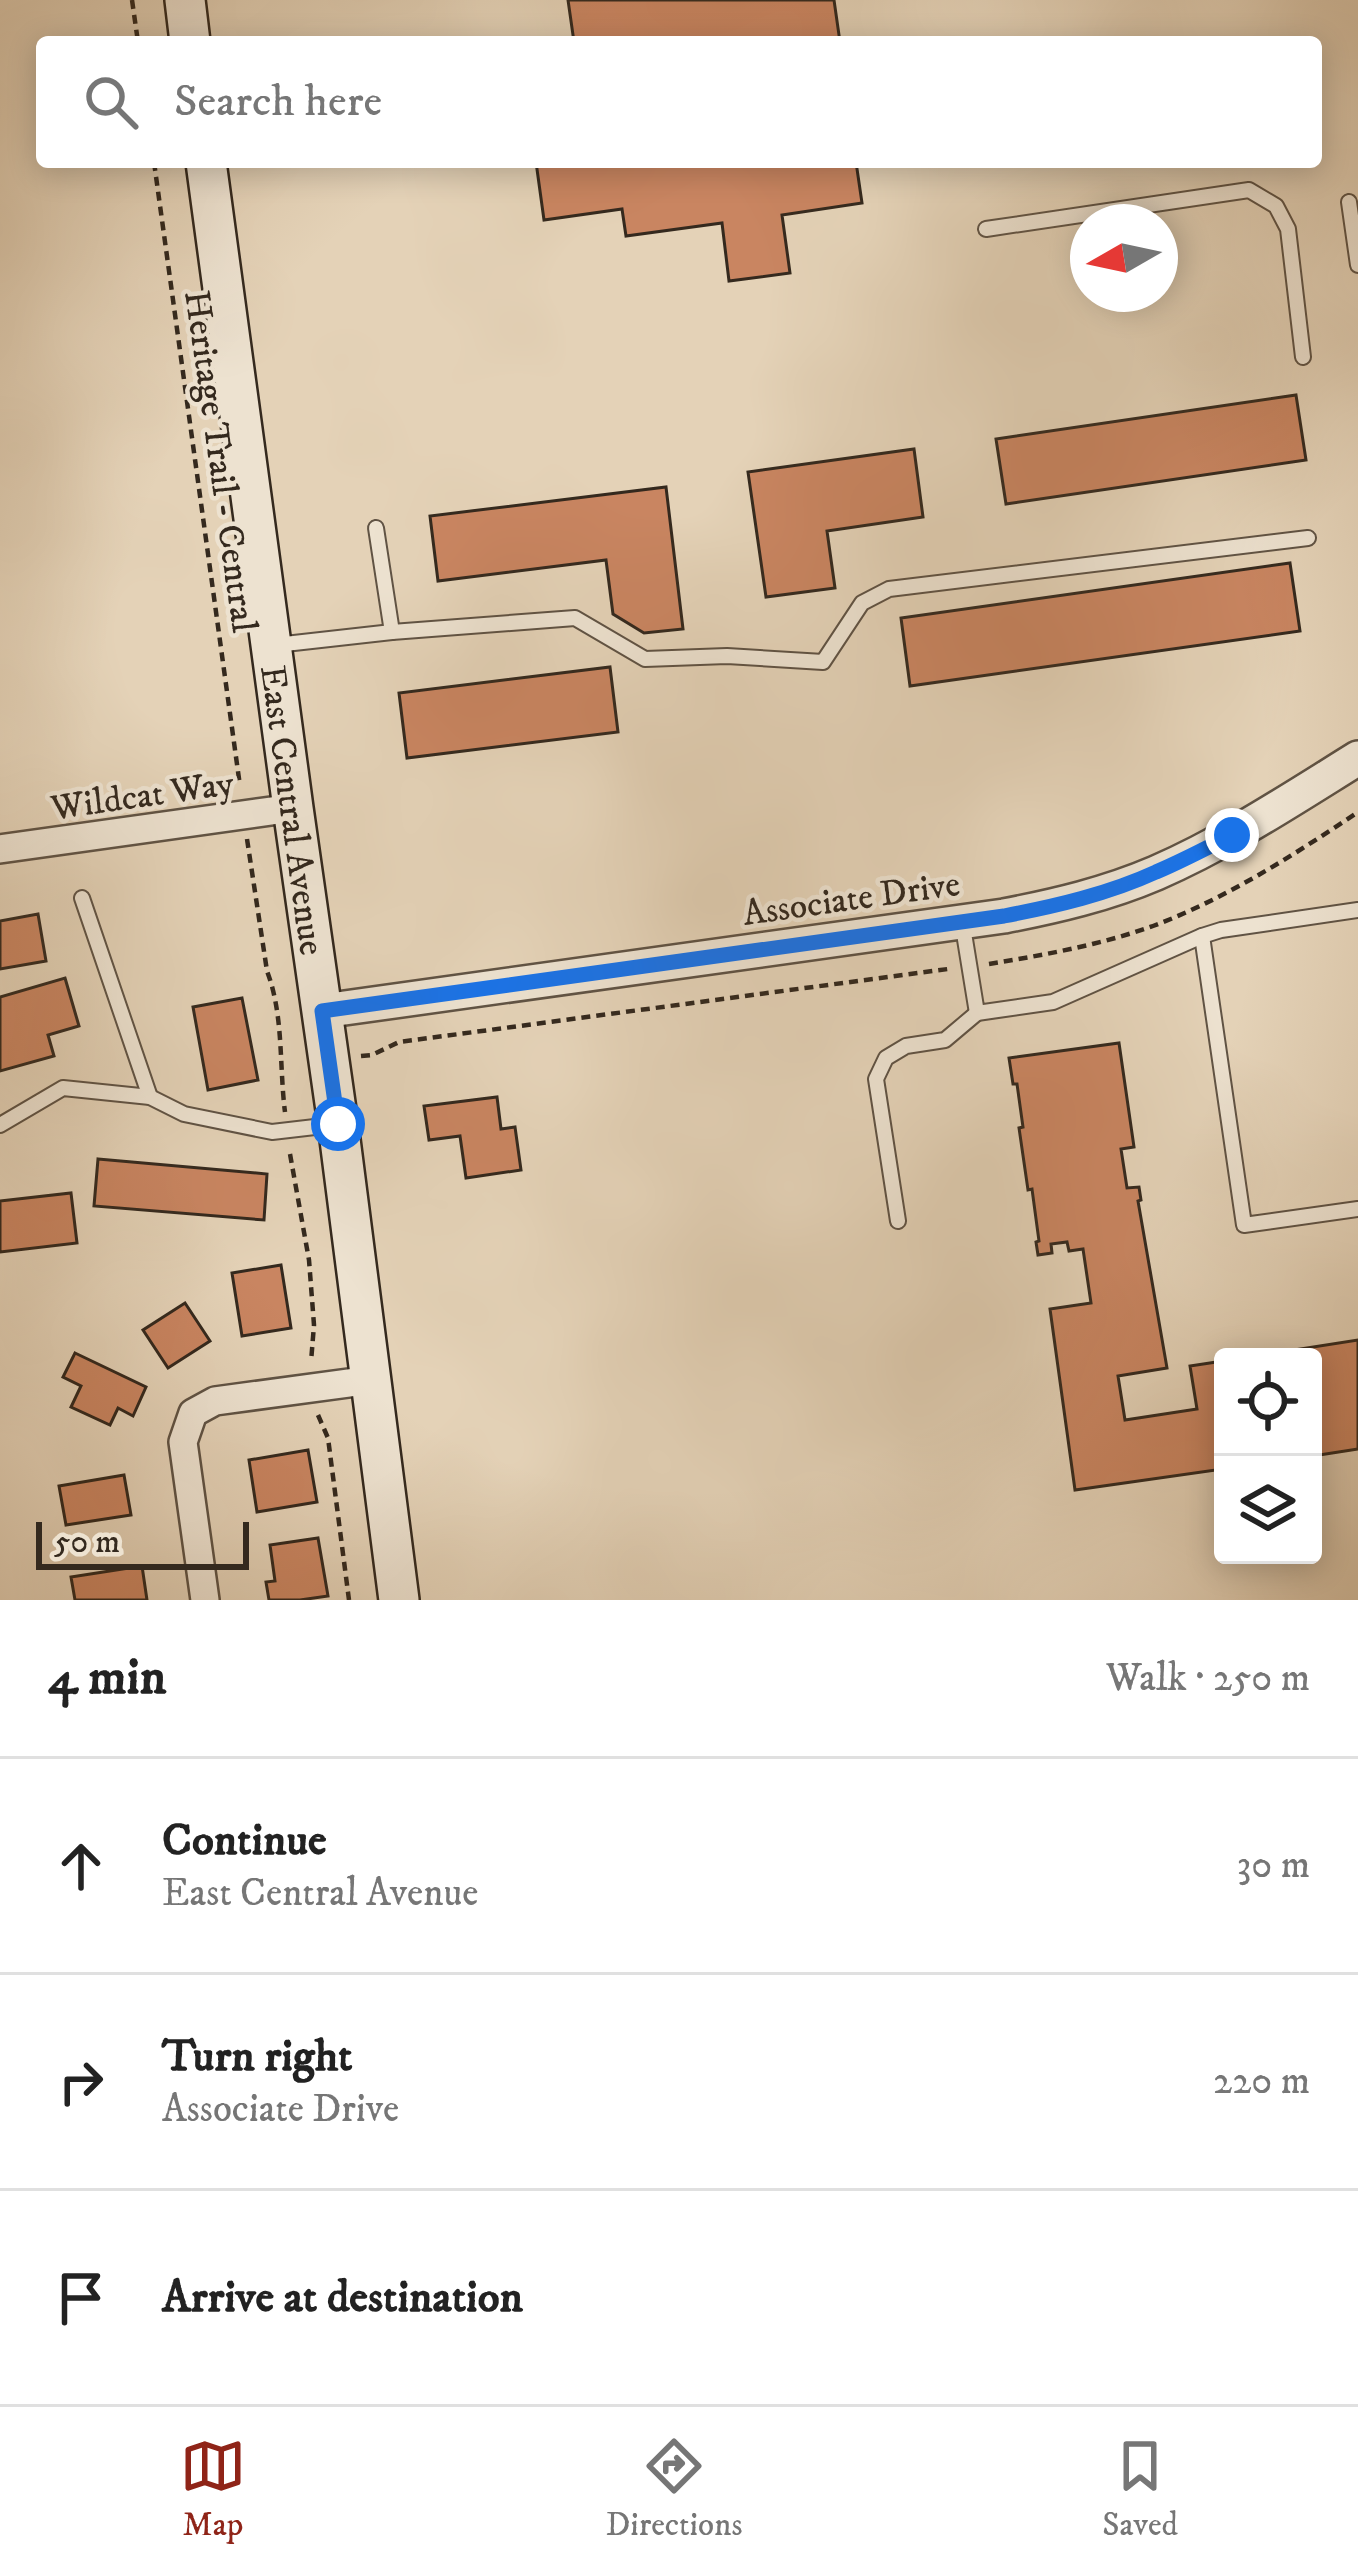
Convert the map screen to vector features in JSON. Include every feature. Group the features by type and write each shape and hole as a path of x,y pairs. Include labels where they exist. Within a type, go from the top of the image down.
{"main road":[{"path":"185,0 189,36"},
{"name":"East Central Avenue","path":"207,168 399,1600"}],"street":[{"name":"Associate Drive","path":"322,1011 1059,905 1155,873 1355,766"},
{"name":"Wildcat Way","path":"0,849 293,808"},
{"path":"205,1600 183,1442 193,1413 215,1401 371,1380"}],"lane":[{"path":"986,230 1249,190 1276,206 1288,229 1303,357"},
{"path":"1349,202 1358,257"},
{"path":"376,528 392,632"},
{"path":"271,646 574,618 645,659 727,656 824,662 862,604 889,589 1308,538"},
{"path":"82,898 150,1097"},
{"path":"898,1220 876,1079 886,1058 906,1046 945,1040 977,1013 1053,1002 1221,930 1358,910"},
{"path":"962,921 977,1013"},
{"path":"1202,936 1244,1225 1358,1209"},
{"path":"0,1125 63,1088 150,1097 184,1114 272,1132 338,1124"}],"path":[{"path":"132,0 137,36"},
{"name":"Heritage Trail - Central","path":"155,168 237,767"},
{"path":"994,963 1068,951 1154,926 1244,883 1358,812"},
{"path":"250,863 287,1066 284,1101"},
{"path":"372,1055 399,1042 945,970"},
{"path":"291,1159 308,1260 314,1325 310,1357"},
{"path":"318,1419 328,1438 349,1600"}],"building":[{"path":"568,0 834,0 839,36 573,36"},
{"path":"537,168 857,168 862,203 782,215 790,273 729,281 722,223 626,236 622,209 544,220"},
{"path":"1296,395 1306,460 1006,504 996,439"},
{"path":"914,449 923,517 827,531 835,588 766,597 748,472"},
{"path":"666,487 683,629 644,633 613,614 606,560 438,581 430,516"},
{"path":"1290,563 1300,631 910,686 901,618"},
{"path":"610,667 618,732 407,758 399,693"},
{"path":"38,914 46,961 0,969 0,921"},
{"path":"65,978 79,1026 48,1035 54,1056 0,1071 0,997"},
{"path":"242,998 258,1080 208,1090 193,1007"},
{"path":"1119,1043 1134,1147 1121,1149 1127,1188 1139,1187 1167,1368 1118,1376 1125,1420 1197,1409 1190,1366 1214,1362 1214,1470 1075,1490 1050,1309 1091,1303 1083,1249 1069,1251 1067,1242 1051,1244 1052,1253 1038,1255 1017,1084 1013,1084 1009,1058"},
{"path":"497,1097 501,1129 515,1127 521,1170 466,1178 460,1136 429,1140 424,1106"},
{"path":"98,1159 267,1174 264,1220 94,1206"},
{"path":"71,1193 77,1243 0,1252 0,1201"},
{"path":"281,1265 291,1328 242,1336 232,1273"},
{"path":"185,1303 210,1341 168,1368 143,1330"},
{"path":"1358,1340 1358,1449 1322,1455 1322,1348 1307,1348"},
{"path":"75,1353 146,1387 133,1416 118,1408 110,1425 71,1407 81,1386 63,1377"},
{"path":"308,1450 317,1502 257,1512 249,1460"},
{"path":"124,1475 131,1515 66,1525 59,1486"},
{"path":"318,1538 328,1596 269,1600 266,1582 275,1581 270,1545"},
{"path":"142,1566 147,1600 75,1600 71,1577"}],"route":[{"path":"338,1124 322,1011 1004,916 1105,892 1232,835"}]}
